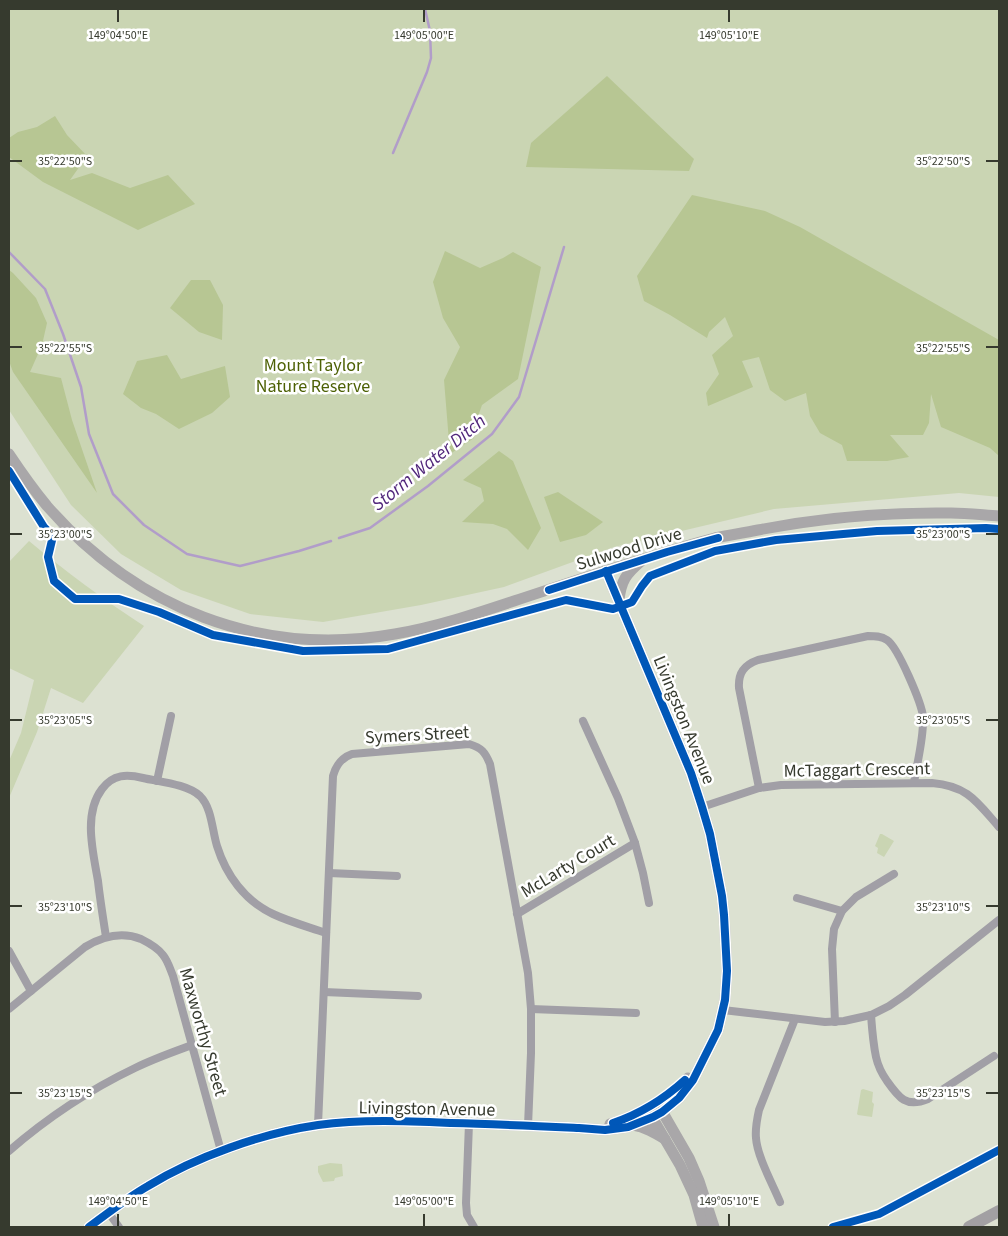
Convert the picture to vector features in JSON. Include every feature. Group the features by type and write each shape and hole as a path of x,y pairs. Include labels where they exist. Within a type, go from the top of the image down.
{"main road":[{"path":"969,1227 999,1210"}],"street":[{"name":"Sulwood Drive","path":"9,454 36,492 68,528 102,559 162,599 194,614 244,630 261,634 317,640 355,640 450,622 606,570 718,538 776,527 822,520 914,513 999,516"},
{"path":"618,600 620,588 627,574 644,559"},
{"name":"Livingston Avenue","path":"89,1227 148,1186 177,1170 221,1151 269,1136 318,1126 384,1120 616,1129 633,1125 655,1110 679,1098 693,1080 704,1060 718,1030 723,1010 727,971 724,915 716,860 691,773 606,570"},
{"path":"759,788 738,682 741,672 750,663 758,660 868,636 886,639 895,650 922,709 923,728 914,783"},
{"path":"157,781 171,716"},
{"name":"McLarty Court","path":"583,721 618,798 635,843 648,903"},
{"name":"Symers Street","path":"318,1126 333,776 336,768 345,756 352,754 469,744 477,746 486,755 490,764 528,973 531,1009 531,1053 528,1126"},
{"path":"106,937 92,849 91,823 93,806 104,786 117,777 132,775 183,787 192,790 200,796 208,811 224,864 233,881 245,895 259,906 274,914 326,933"},
{"name":"McTaggart Crescent","path":"702,806 759,788 932,783 946,784 960,789 973,798 999,827"},
{"name":"McLarty Court","path":"517,914 635,843"},
{"path":"329,873 397,876"},
{"path":"836,1022 832,942 834,929 842,911 856,897 894,874"},
{"path":"797,898 842,911"},
{"path":"723,1010 825,1022 862,1018 889,1006 905,995 999,920"},
{"name":"Maxworthy Street","path":"9,1009 85,947 96,941 113,935 126,935 133,936 152,945 164,955 173,976 221,1151"},
{"path":"9,951 31,991"},
{"path":"324,992 418,996"},
{"path":"531,1009 636,1014"},
{"path":"871,1015 876,1060 897,1096 908,1102 920,1102 928,1099 994,1056"},
{"path":"780,1202 760,1156 755,1136 756,1123 759,1110 795,1019"},
{"path":"9,1151 39,1126 94,1090 152,1060 192,1045"},
{"name":"Livingston Avenue","path":"579,1128 611,1124 655,1110 704,1060"},
{"path":"670,1136 679,1098"},
{"path":"655,1110 670,1136 694,1195 703,1227"},
{"path":"469,1124 466,1203 467,1215 474,1227"},
{"path":"633,1125 642,1126 670,1136 689,1158 699,1181 714,1227"},
{"path":"108,1212 119,1227"}],"green space":[{"name":"Mount Taylor Nature Reserve","path":"9,9 999,9 999,497 959,493 774,509 614,547 504,587 421,605 323,622 250,614 181,590 121,554 71,505 9,410"},
{"path":"607,76 694,159 689,171 526,167 531,143"},
{"path":"55,116 67,135 87,156 70,180 92,173 130,188 168,175 195,204 138,230 43,182 9,157 9,138 18,132 37,127"},
{"path":"692,195 765,211 800,227 999,340 999,456 990,448 941,427 931,394 929,423 923,435 890,435 909,457 887,461 847,461 842,445 820,433 810,416 806,393 785,401 770,390 759,357 742,361 753,387 708,406 706,393 719,374 712,355 733,336 725,317 709,332 707,338 644,301 637,276"},
{"path":"445,251 480,268 513,252 541,267 518,379 482,405 476,422 474,438 450,454 444,380 460,347 443,318 433,282"},
{"path":"9,270 36,298 47,323 42,345 30,372 61,378 72,420 97,493 13,372 9,361"},
{"path":"191,280 210,280 223,305 222,340 199,332 170,308"},
{"path":"167,355 181,379 225,366 230,397 212,413 179,429 156,414 141,408 123,394 137,361"},
{"path":"499,451 513,461 541,528 528,550 507,529 493,524 462,522 484,501 481,488 463,480"},
{"path":"558,492 603,522 586,535 560,542 544,497"},
{"path":"29,541 85,585 144,626 83,703 51,688 37,732 9,798 9,761 21,733 34,680 9,668 9,562"},
{"path":"880,834 894,841 884,857 877,853 878,848 875,846"},
{"path":"861,1090 873,1092 872,1117 857,1114"},
{"path":"330,1163 342,1164 343,1176 335,1178 334,1181 323,1182 318,1172 318,1166"}],"waterway":[{"path":"393,153 431,58 430,31 425,9"},
{"name":"Storm Water Ditch","path":"339,538 370,528 428,486 492,434 519,397 564,247"},
{"name":"Storm Water Ditch","path":"9,252 45,289 81,387 89,434 113,494 144,525 187,554 240,566 331,541"}],"cycle path":[{"path":"9,471 44,527 53,536 48,557 54,581 75,599 119,599 159,612 213,635 303,651 388,649 566,600 613,609 632,602 650,576 715,551 776,540 877,531 999,529"},
{"path":"549,590 667,552 718,538"},
{"path":"89,1227 140,1191 187,1165 252,1140 297,1129 335,1123 384,1121 605,1130 628,1127 653,1117 679,1098 693,1080 718,1030 725,1000 727,971 722,896 710,834 691,773 606,571"},
{"path":"613,1123 651,1105 685,1080"},
{"path":"833,1227 879,1214 999,1150"}]}
